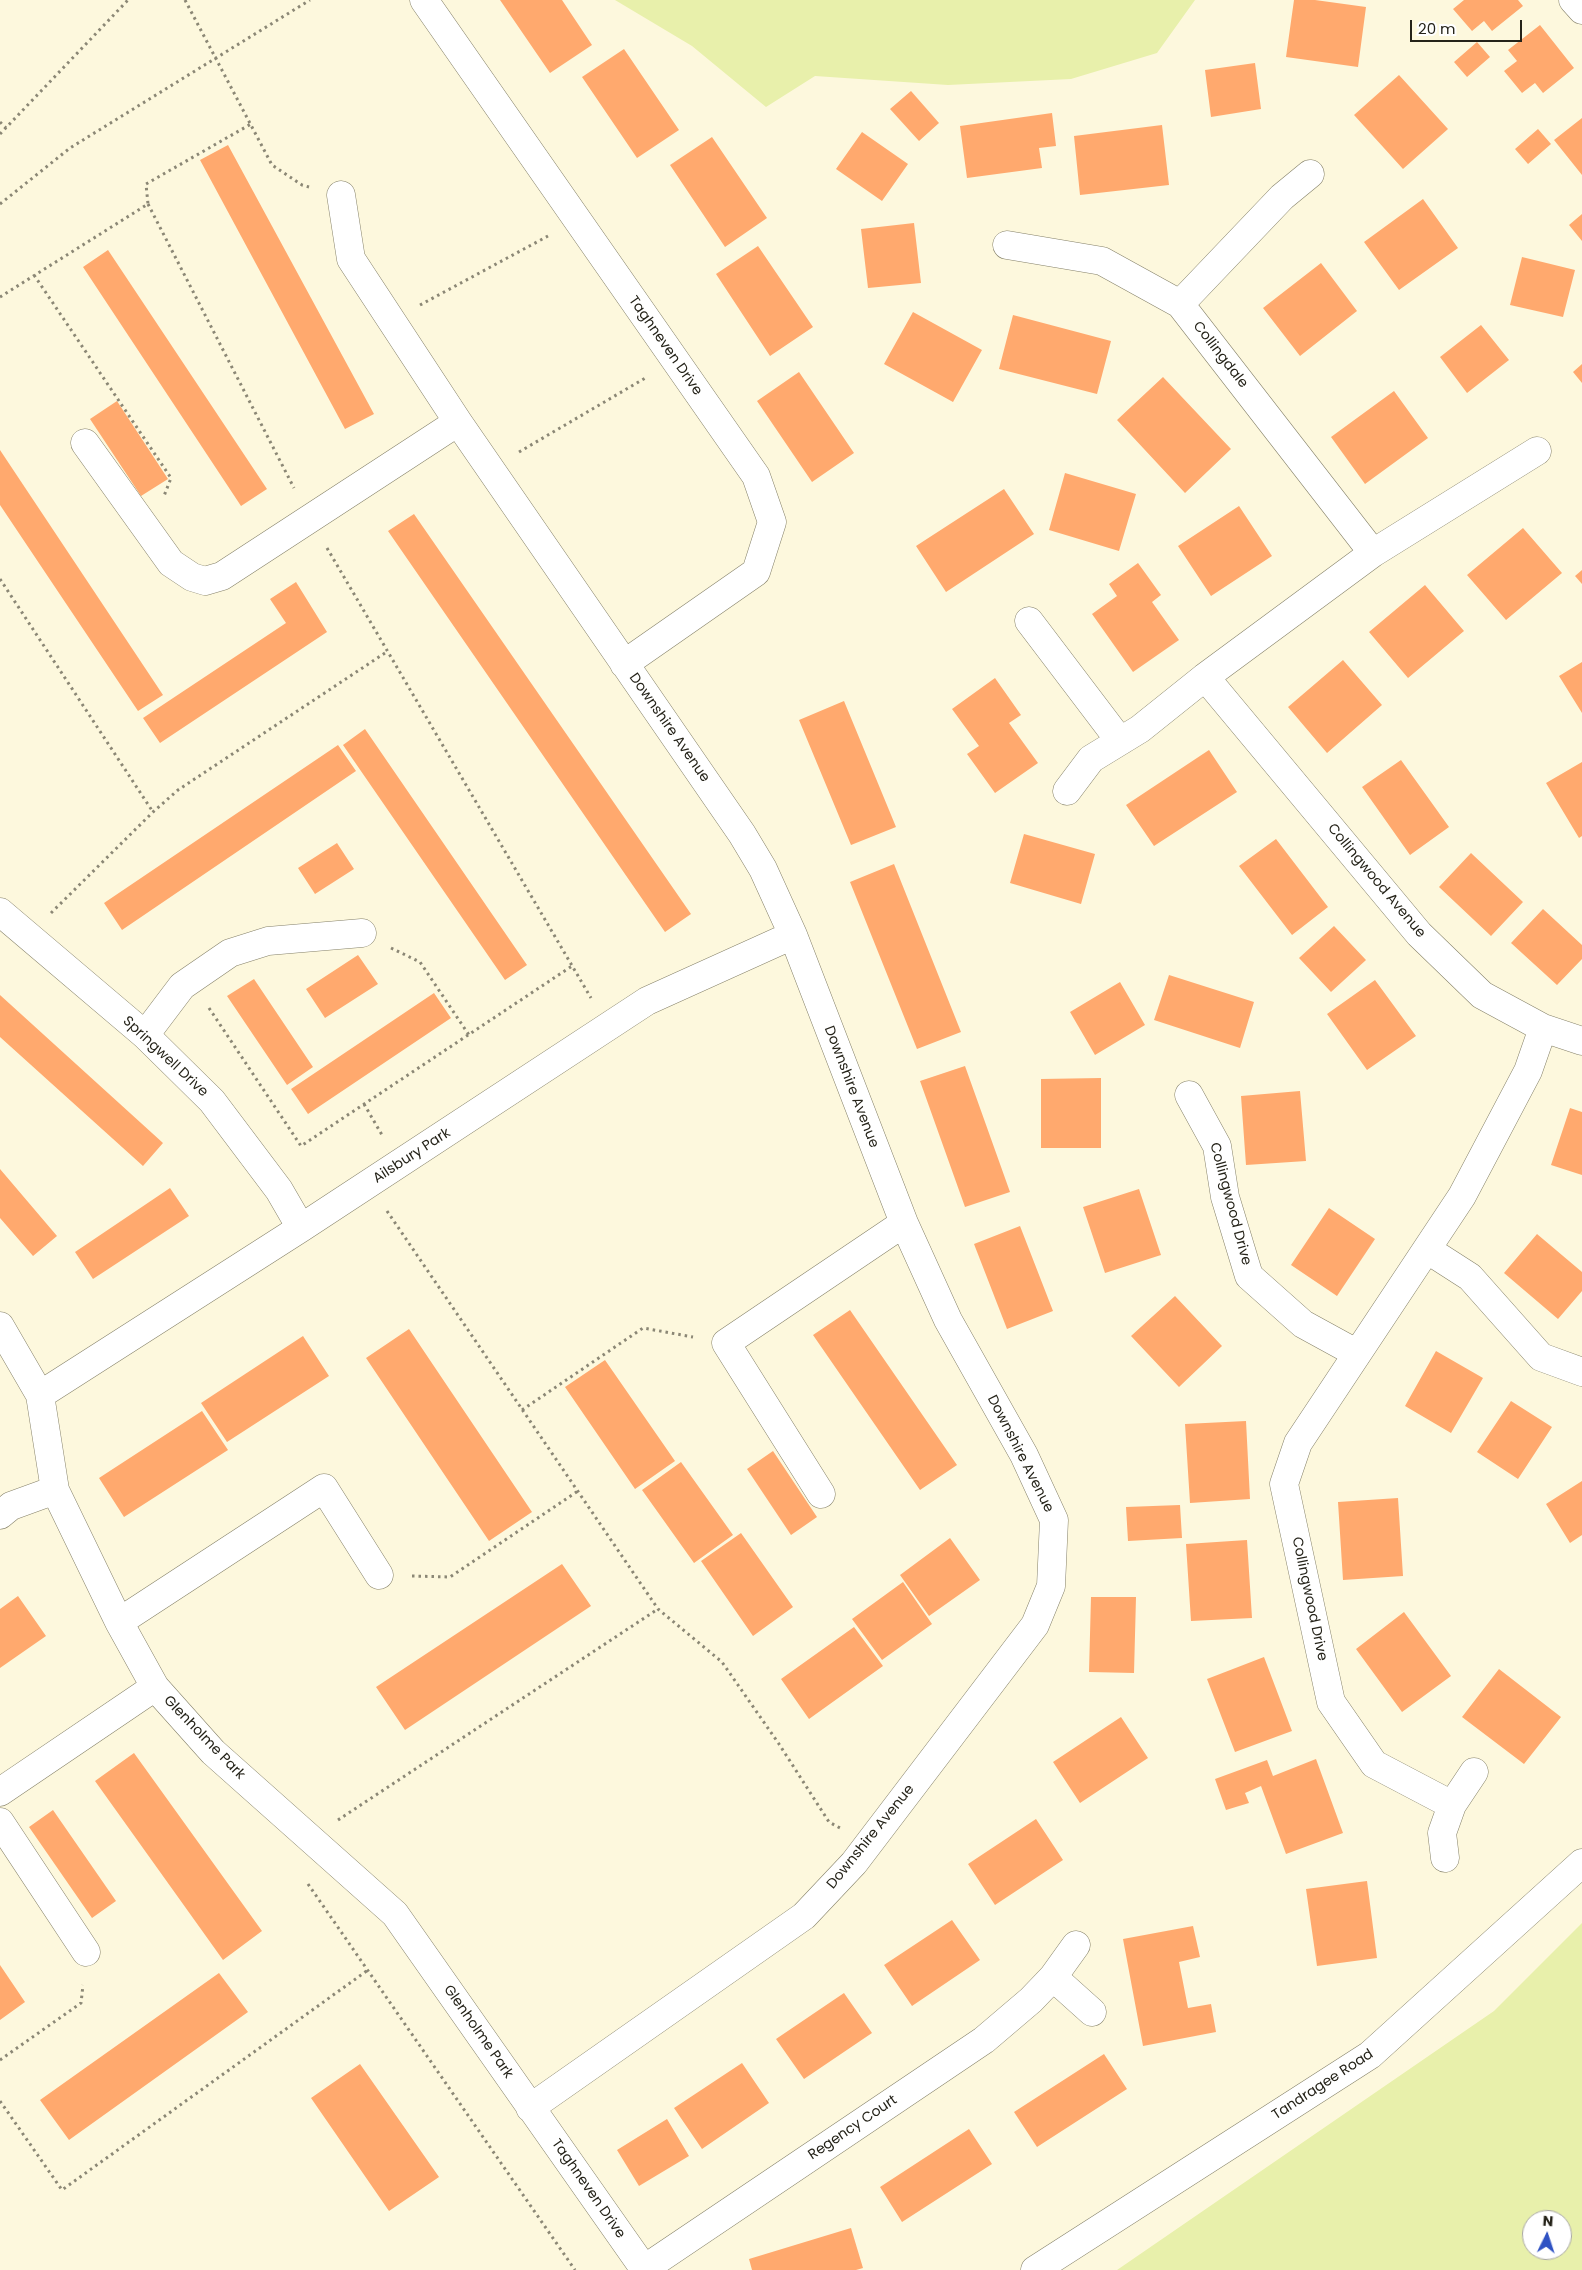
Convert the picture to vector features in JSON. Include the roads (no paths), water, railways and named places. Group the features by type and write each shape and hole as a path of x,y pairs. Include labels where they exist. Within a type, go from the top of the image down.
{"street":[{"name":"Taghneven Drive","path":"424,0 756,476 772,522 756,572 624,664"},
{"path":"1573,0 1582,10"},
{"path":"1180,304 1282,197 1310,174"},
{"name":"Downshire Avenue","path":"341,195 351,259 458,422 742,834 763,869 793,934 904,1223 948,1320 1024,1455 1054,1520 1051,1586 1035,1625 854,1863 804,1916 530,2108"},
{"name":"Collingdale","path":"1007,245 1102,261 1180,304 1373,553"},
{"path":"85,443 171,563 192,577 205,581 222,576 458,422"},
{"path":"1067,790 1091,759 1140,729 1205,677 1373,553 1537,451"},
{"path":"1029,622 1120,741"},
{"name":"Collingwood Avenue","path":"1205,677 1419,934 1482,995 1542,1028 1582,1041"},
{"name":"Springwell Drive","path":"0,912 145,1035 212,1101 279,1190 301,1228"},
{"path":"145,1035 182,986 230,952 268,941 362,933"},
{"name":"Ailsbury Park","path":"40,1395 301,1228 647,1001 793,934"},
{"name":"Collingwood Drive","path":"1452,1805 1374,1764 1331,1702 1284,1484 1298,1443 1356,1353 1428,1250 1462,1196 1528,1071 1542,1028"},
{"name":"Collingwood Drive","path":"1189,1095 1217,1146 1225,1197 1249,1276 1303,1324 1356,1353"},
{"path":"821,1494 726,1343 904,1223"},
{"path":"1428,1250 1470,1277 1541,1357 1582,1372"},
{"name":"Glenholme Park","path":"0,1326 40,1395 55,1490 120,1622 155,1687 214,1752 395,1914 530,2108"},
{"path":"120,1622 324,1488 379,1575"},
{"path":"0,1515 11,1506 55,1490"},
{"path":"0,1792 155,1687"},
{"path":"1445,1858 1442,1833 1452,1805 1474,1772"},
{"path":"0,1822 86,1952"},
{"name":"Tandragee Road","path":"1035,2270 1370,2056 1582,1863"},
{"name":"Regency Court","path":"645,2269 984,2040 1031,2000 1076,1946"},
{"path":"1052,1977 1092,2012"},
{"name":"Taghneven Drive","path":"530,2108 645,2269"}]}
